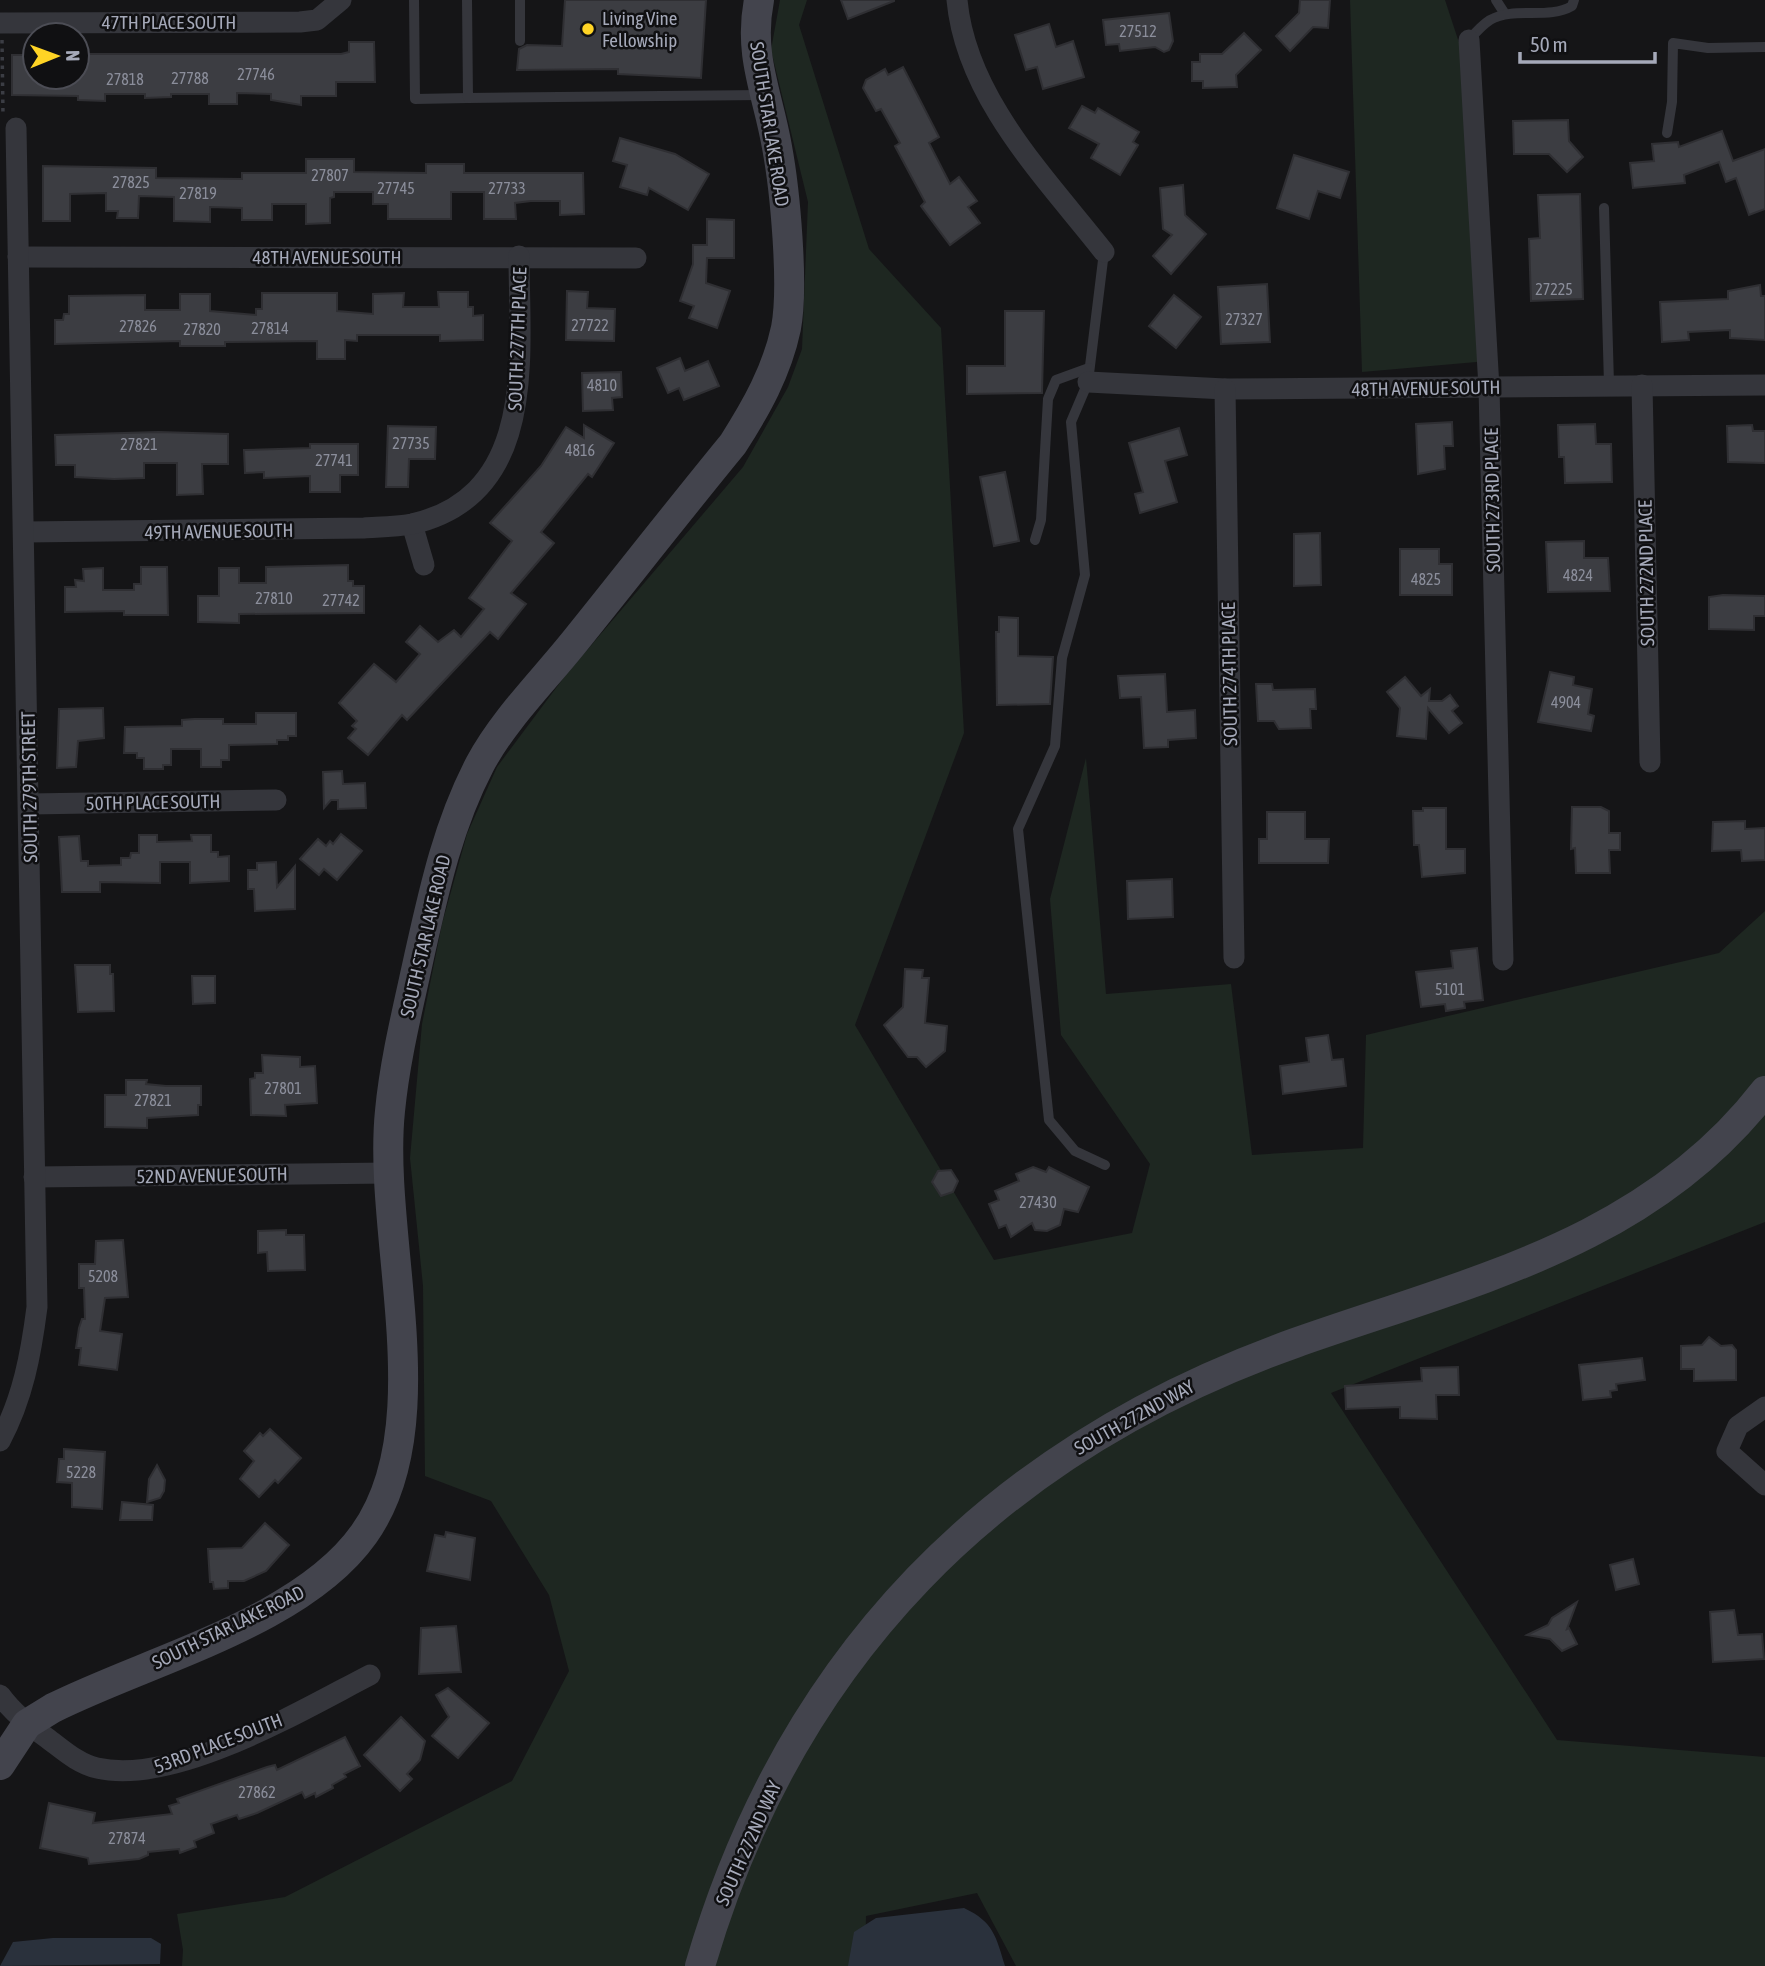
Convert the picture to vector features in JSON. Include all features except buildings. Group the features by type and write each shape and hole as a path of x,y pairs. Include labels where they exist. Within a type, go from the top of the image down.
{"street":[{"name":"SOUTH STAR LAKE ROAD","path":"0,1765 27,1724 80,1695 202,1643 295,1598 335,1569 371,1524 392,1478 402,1381 390,1173 390,1114 437,875 455,817 482,760 733,444 758,406 774,369 786,327 788,287 777,146 763,95 755,51 759,0"},
{"path":"957,0 959,20 976,71 1008,128 1104,253"},
{"name":"47TH PLACE SOUTH","path":"3,23 300,22 317,20 338,5"},
{"name":"SOUTH 273RD PLACE","path":"1469,40 1489,387 1503,960"},
{"name":"SOUTH 279TH STREET","path":"0,1441 21,1394 32,1349 37,1307 16,128"},
{"name":"SOUTH 277TH PLACE","path":"472,492 500,458 516,415 519,384 519,256"},
{"name":"48TH AVENUE SOUTH","path":"18,257 636,258"},
{"name":"48TH AVENUE SOUTH","path":"1088,375 1225,390 1609,384 1765,385"},
{"name":"SOUTH 272ND PLACE","path":"1642,385 1650,762"},
{"name":"SOUTH 274TH PLACE","path":"1225,390 1234,958"},
{"name":"49TH AVENUE SOUTH","path":"25,533 310,530 412,524 444,511 472,492"},
{"path":"412,524 424,565"},
{"name":"50TH PLACE SOUTH","path":"30,804 276,800"},
{"name":"SOUTH 272ND WAY","path":"700,1966 748,1834 800,1734 830,1687 896,1600 1008,1495 1106,1430 1205,1379 1292,1344 1526,1265 1570,1245 1649,1199 1683,1174 1745,1117 1765,1091"},
{"name":"52ND AVENUE SOUTH","path":"34,1177 390,1173"},
{"path":"1765,1407 1738,1426 1727,1451 1765,1485"},
{"name":"53RD PLACE SOUTH","path":"27,1724 79,1761 94,1768 139,1771 161,1768 268,1727 369,1675"},
{"path":"0,1695 10,1710 27,1724"}],"lane":[{"path":"414,0 415,99 763,95"},
{"path":"467,0 468,98"},
{"path":"520,0 520,41"},
{"path":"1496,0 1504,15"},
{"path":"1469,40 1489,21 1504,15 1563,11 1572,6 1574,0"},
{"path":"1667,133 1672,102 1673,43 1708,48 1765,47"},
{"path":"1604,208 1609,384"},
{"path":"1104,253 1088,375 1071,422 1085,575 1062,658 1055,746 1018,829 1049,1120 1075,1151 1105,1165"},
{"path":"1035,540 1041,520 1048,399 1056,380 1088,375"}],"path":[{"path":"3,23 3,119 16,128"}],"shaded area":[{"path":"780,0 807,0 799,25 869,249 941,328 964,733 855,1025 994,1260 1132,1233 1150,1164 1061,1035 1050,899 1086,758 1106,994 1231,984 1252,1155 1363,1148 1366,1035 1719,953 1765,911 1765,1222 1331,1393 1557,1740 1765,1757 1765,1966 1016,1966 977,1893 866,1916 865,1966 182,1966 183,1950 177,1914 285,1897 512,1781 569,1671 549,1595 491,1501 425,1476 423,1286 410,1158 422,1024 442,924 467,834 497,767 565,676 743,467 788,387 802,349 808,202 771,50"},
{"path":"1350,0 1445,0 1471,79 1488,361 1362,372"},
{"path":"964,1908 988,1925 1005,1966 848,1966 854,1932 876,1918"},
{"path":"53,1938 151,1938 161,1944 160,1964 0,1966 13,1942"}],"place":[{"name":"Living Vine Fellowship","path":"588,29"}]}
